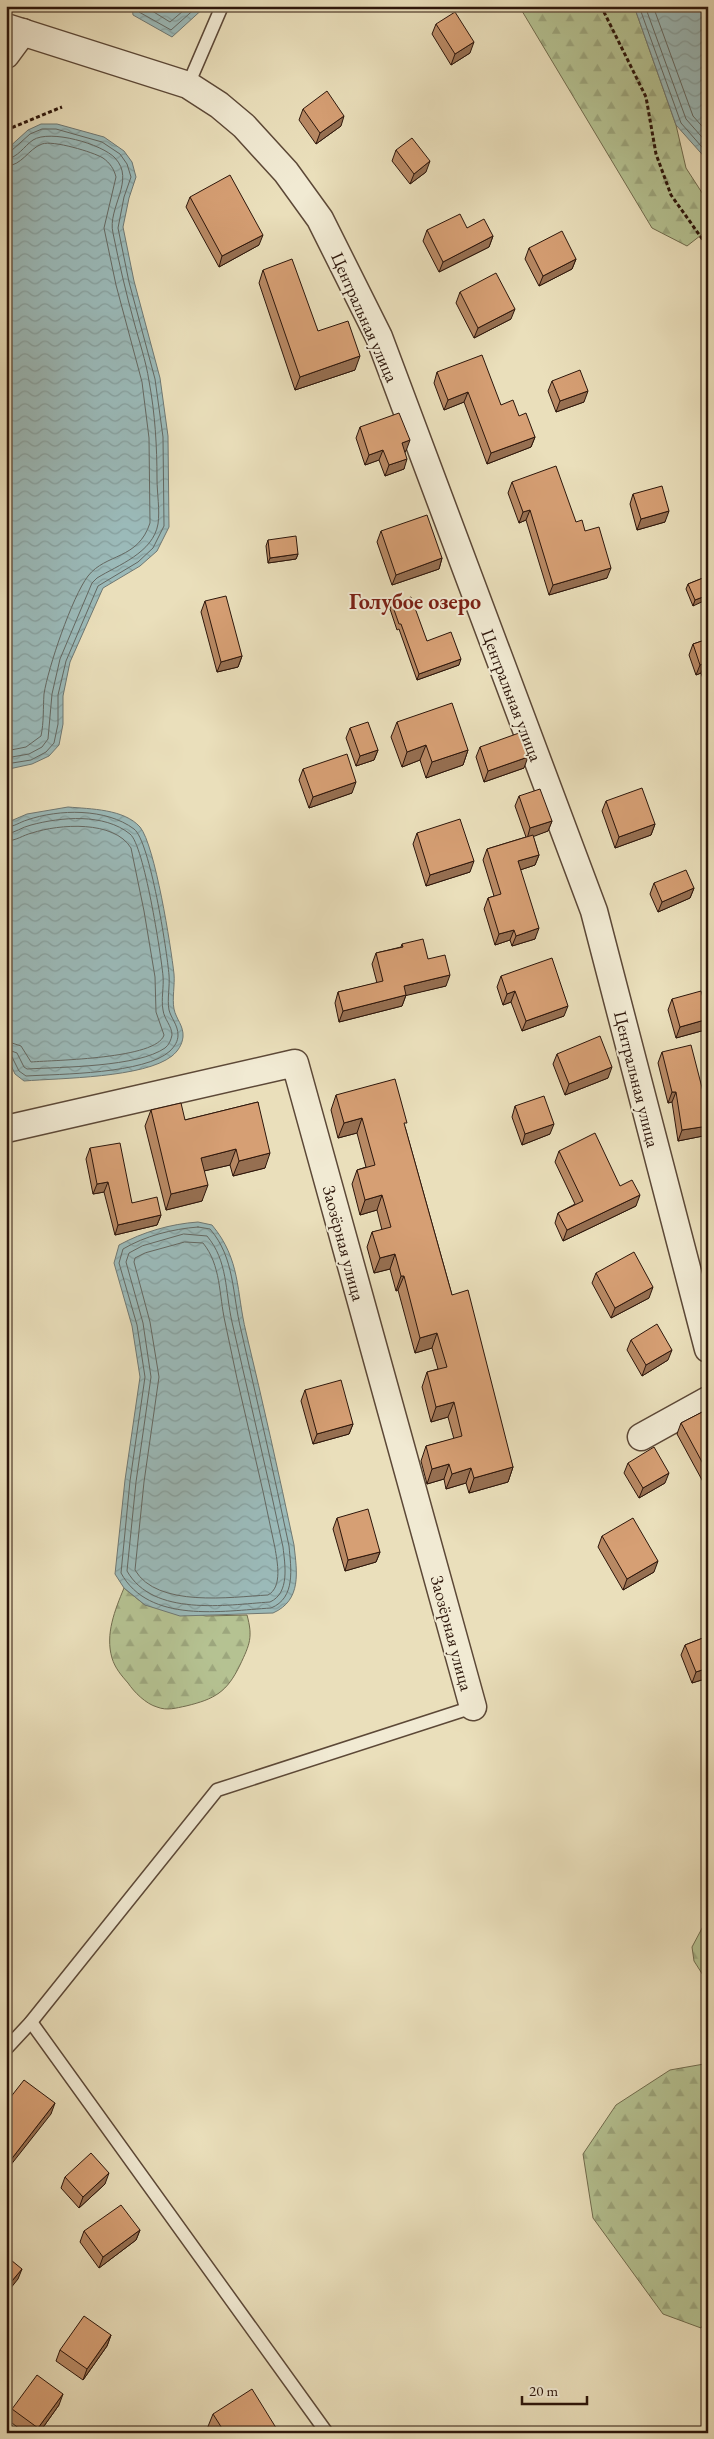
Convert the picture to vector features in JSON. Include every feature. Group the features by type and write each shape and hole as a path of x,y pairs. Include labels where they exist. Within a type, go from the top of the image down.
{"street":[{"name":"Центральная улица","path":"14,29 188,84 219,105 244,126 286,172 320,219 379,337 594,911 708,1349"},
{"path":"6,56 14,29"},
{"name":"Заозёрная улица","path":"6,1129 295,1063 473,1708"},
{"path":"641,1438 708,1400"}],"lane":[{"path":"188,84 222,6"},
{"path":"6,2049 31,2022 217,1790 473,1708"},
{"path":"31,2022 327,2433"}],"path":[{"path":"600,6 646,97 656,154 671,195 708,248"},
{"path":"6,130 62,107"}],"green space":[{"path":"519,6 634,6 676,125 686,168 708,202 705,232 687,246 652,228"},
{"path":"124,1588 145,1605 206,1616 247,1615 250,1629 248,1646 235,1674 225,1688 205,1700 172,1709 164,1709 153,1705 137,1694 117,1668 110,1649 112,1622"},
{"path":"708,1917 708,1983 694,1961 692,1947"},
{"path":"704,2064 708,2065 708,2316 701,2328 663,2314 593,2218 583,2154 616,2105 670,2070"}],"water":[{"path":"132,6 206,6 172,37 133,15"},
{"path":"634,6 708,6 708,161 676,125"},
{"path":"41,124 57,124 104,137 124,151 132,162 136,177 123,227 134,281 160,378 168,436 169,527 157,551 140,566 103,588 70,662 63,696 63,724 59,745 49,756 32,764 6,769 6,150 28,130"},
{"path":"68,807 97,809 116,813 133,821 140,827 146,837 157,874 166,920 174,974 174,1009 183,1037 182,1043 172,1056 142,1069 101,1076 24,1081 15,1074 6,1055 6,823 27,814"},
{"path":"198,1222 212,1225 221,1238 233,1263 246,1332 294,1545 296,1584 289,1601 273,1613 180,1616 145,1605 124,1588 115,1574 125,1480 140,1377 132,1326 114,1263 119,1245 128,1240 167,1227"}],"building":[{"path":"455,12 474,42 455,54 436,24"},
{"path":"327,91 344,116 320,133 303,109"},
{"path":"412,138 430,161 414,174 396,150"},
{"path":"230,175 263,235 222,256 190,197"},
{"path":"460,214 467,228 484,219 493,236 443,262 427,230"},
{"path":"562,231 576,259 543,276 529,248"},
{"path":"292,259 318,331 348,321 360,356 300,377 263,270"},
{"path":"496,273 515,309 478,328 460,292"},
{"path":"482,355 501,405 513,400 519,416 526,413 535,437 491,453 468,392 448,400 437,372"},
{"path":"580,370 588,391 560,401 552,381"},
{"path":"399,413 410,440 402,443 407,459 389,465 383,450 369,455 360,427"},
{"path":"556,466 576,522 582,520 585,531 599,527 611,568 553,585 530,510 523,512 512,482"},
{"path":"662,486 669,511 641,519 633,494"},
{"path":"427,515 442,558 396,575 381,531"},
{"path":"296,536 298,554 270,558 268,540"},
{"path":"708,576 708,595 695,600 688,584"},
{"path":"226,596 242,656 221,662 205,601"},
{"path":"411,597 427,641 451,632 461,659 419,674 392,604"},
{"path":"708,639 708,671 705,663 700,665 693,644"},
{"path":"452,703 468,750 432,762 426,745 407,752 397,722"},
{"path":"368,722 378,750 360,756 350,728"},
{"path":"519,733 528,757 488,771 480,747"},
{"path":"347,754 356,782 313,797 303,769"},
{"path":"642,788 655,824 619,837 606,801"},
{"path":"540,789 552,821 530,828 519,796"},
{"path":"460,819 474,861 430,875 417,833"},
{"path":"533,835 539,855 518,861 539,928 516,936 514,930 499,934 488,898 501,894 487,849"},
{"path":"686,870 694,888 662,902 654,883"},
{"path":"423,939 428,959 445,955 450,975 404,986 406,995 343,1011 338,992 383,981 376,953 403,947 402,944"},
{"path":"552,958 568,1006 526,1021 515,991 507,994 501,976"},
{"path":"701,991 708,1019 680,1027 672,999"},
{"path":"600,1036 612,1067 569,1084 557,1054"},
{"path":"691,1045 708,1107 708,1126 682,1130 676,1092 672,1092 662,1052"},
{"path":"395,1079 407,1123 404,1123 452,1295 468,1290 513,1467 474,1478 471,1468 452,1474 449,1464 432,1469 426,1446 462,1436 454,1402 436,1407 427,1372 447,1367 437,1333 420,1338 404,1276 401,1276 395,1254 380,1258 372,1232 391,1227 382,1195 365,1200 357,1170 375,1165 362,1118 344,1123 336,1095"},
{"path":"544,1096 554,1124 525,1134 515,1106"},
{"path":"258,1102 270,1153 239,1161 236,1149 201,1158 208,1185 171,1194 151,1110 181,1103 185,1120"},
{"path":"595,1133 620,1186 632,1180 640,1195 567,1230 558,1213 583,1201 559,1151"},
{"path":"120,1143 132,1203 157,1197 161,1215 118,1225 108,1182 97,1184 90,1148"},
{"path":"634,1252 653,1287 615,1308 596,1273"},
{"path":"657,1324 672,1350 646,1365 631,1340"},
{"path":"341,1380 353,1424 317,1434 305,1390"},
{"path":"708,1409 708,1473 681,1423"},
{"path":"654,1447 669,1473 643,1488 628,1463"},
{"path":"368,1509 380,1552 348,1560 337,1518"},
{"path":"633,1518 658,1561 627,1579 602,1536"},
{"path":"708,1636 708,1668 696,1672 685,1645"},
{"path":"24,2080 55,2103 6,2166 6,2103"},
{"path":"91,2153 109,2173 83,2197 65,2177"},
{"path":"121,2205 140,2230 103,2257 84,2231"},
{"path":"6,2256 22,2269 6,2288"},
{"path":"84,2316 111,2335 87,2369 60,2350"},
{"path":"37,2375 63,2394 38,2428 12,2409"},
{"path":"252,2389 278,2431 275,2433 225,2433 213,2414"}],"district":[{"name":"Голубое озеро","path":"415,601"}]}
